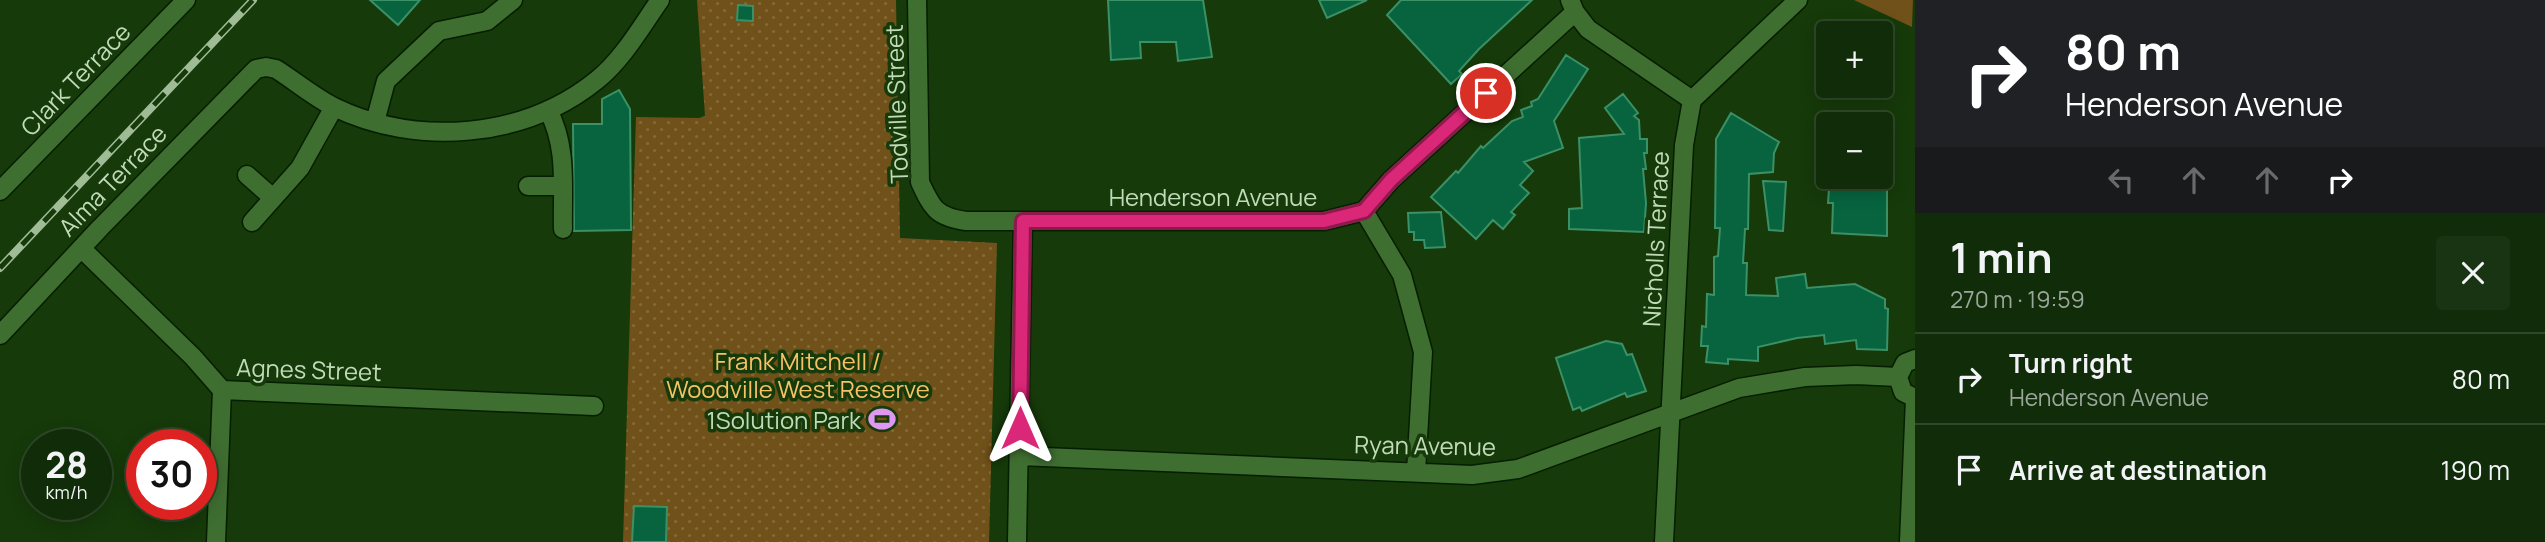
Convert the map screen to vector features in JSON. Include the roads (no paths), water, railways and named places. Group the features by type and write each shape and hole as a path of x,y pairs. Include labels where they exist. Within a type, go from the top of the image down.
{"street":[{"name":"Clark Terrace","path":"0,191 186,0"},
{"path":"375,122 386,81 439,31 487,22 513,0"},
{"path":"252,222 300,168 334,107 400,130 447,133 500,126 548,110 596,80 613,64 660,0"},
{"name":"Todville Street","path":"917,0 920,182 930,206 946,218 1023,221"},
{"path":"1416,472 1423,352 1402,275 1364,211 1391,180 1572,6 1588,29 1692,100 1798,0"},
{"name":"Alma Terrace","path":"0,335 256,69 276,69 334,107"},
{"name":"Nicholls Terrace","path":"1664,542 1684,145 1692,100"},
{"path":"548,110 559,132 562,148 563,229"},
{"path":"247,175 273,198"},
{"path":"528,186 563,187"},
{"name":"Henderson Avenue","path":"1023,221 1324,221 1364,211"},
{"path":"1017,542 1023,221"},
{"name":"Agnes Street","path":"81,248 212,376 222,390 594,406"},
{"path":"1909,542 1915,398 1903,392 1898,377 1905,363 1915,359"},
{"name":"Ryan Avenue","path":"1020,456 1472,475 1518,469 1739,388 1818,377 1898,377"},
{"path":"216,542 222,390"}],"railway":[{"path":"0,268 253,0"}],"place":[{"name":"1Solution Park","path":"882,419"}],"park label":[{"name":"Frank Mitchell / Woodville West Reserve","path":"798,374"}]}
